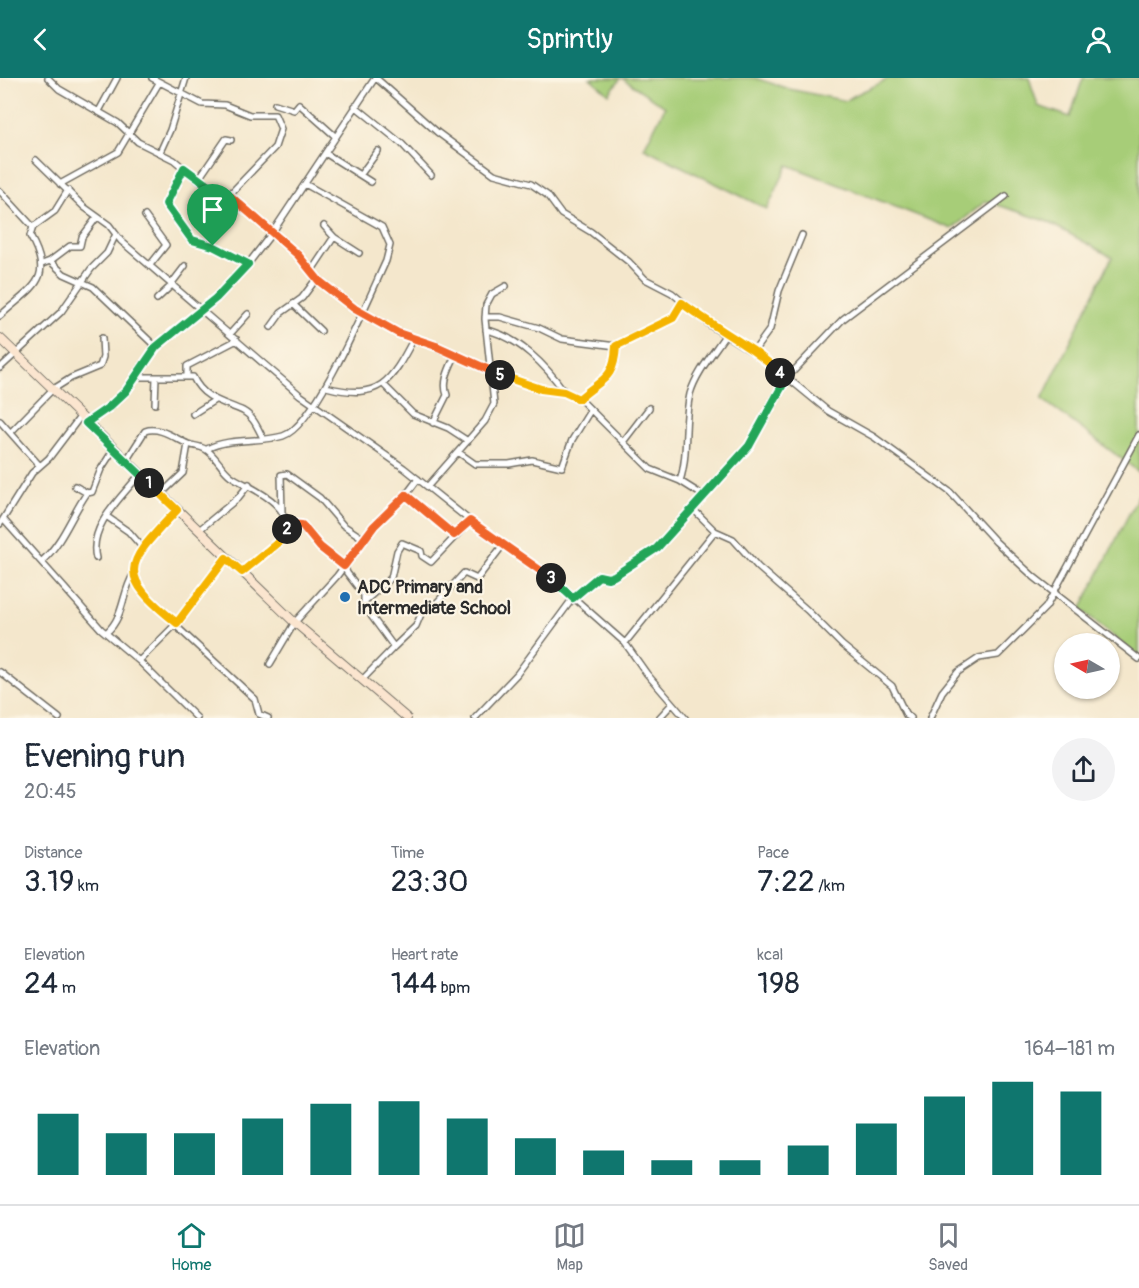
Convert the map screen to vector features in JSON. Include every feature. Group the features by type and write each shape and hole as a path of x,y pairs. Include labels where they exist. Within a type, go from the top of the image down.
{"main road":[{"path":"0,338 226,558 402,716"}],"street":[{"path":"48,78 59,89 99,111 117,123 129,135 160,152 198,180 229,195 312,270 317,278 362,313 398,333 490,371 541,389 564,392 579,399 650,469 680,481 704,496"},
{"path":"99,111 117,78"},
{"path":"152,78 202,104 225,105 250,114 275,115"},
{"path":"160,152 183,94 186,78"},
{"path":"197,718 139,661 101,629 42,561 2,522 39,465 49,458 83,420 109,407 138,377 156,347 216,298 248,264 272,233 375,78 437,132 494,174 531,184 547,195 561,214 591,232 629,262 645,279 672,293 682,303 754,351 828,411 874,437 950,492 996,542 1054,592 1139,659"},
{"path":"60,184 117,152 159,83"},
{"path":"229,195 275,147 281,129 275,115 274,103 294,110 299,104 336,137"},
{"path":"355,106 402,144 431,175"},
{"path":"198,180 220,147 226,140 231,140"},
{"path":"361,174 378,151"},
{"path":"325,153 371,182"},
{"path":"36,160 121,241 314,404 428,486 470,521 548,575 625,643 685,718"},
{"path":"184,168 166,204 184,232 192,240 213,246 248,264"},
{"path":"207,449 218,443 284,436 293,430 326,387 362,313 390,245 382,227 305,184"},
{"path":"0,316 36,284 41,276 42,264 39,252 30,236 33,227 55,211 68,190"},
{"path":"0,191 33,227"},
{"path":"475,718 517,674 573,598 599,576 608,578 614,576 657,548 693,509 749,446 786,379 843,319 1006,196"},
{"path":"145,216 166,245 150,265"},
{"path":"42,264 50,261 70,246 80,246 82,237 97,217"},
{"path":"324,226 334,237 359,253"},
{"path":"0,368 61,312 91,269 107,253 116,234"},
{"path":"754,351 770,329 779,291 802,235"},
{"path":"312,270 334,237"},
{"path":"50,261 64,274 93,287 156,347"},
{"path":"157,299 173,283 185,266"},
{"path":"271,327 281,313 302,298 317,278"},
{"path":"428,486 485,421 494,404 486,330 486,305 492,294 506,286"},
{"path":"485,317 500,317 539,328 562,339 616,346 673,318 682,303"},
{"path":"293,304 321,331"},
{"path":"230,334 248,314"},
{"path":"486,330 510,340 537,359 564,392"},
{"path":"680,481 686,462 684,443 691,393 726,334"},
{"path":"12,431 52,390 70,378 100,366 103,357 102,338"},
{"path":"326,387 368,392 384,385 397,371 414,338"},
{"path":"187,375 187,366 237,340"},
{"path":"579,399 610,376 615,362 616,346"},
{"path":"433,423 447,395 444,389 447,374 455,356"},
{"path":"138,377 187,375 192,377 198,390 215,400 243,411 254,421 263,438"},
{"path":"155,404 156,377"},
{"path":"384,385 413,414 448,428 468,441"},
{"path":"193,414 215,400"},
{"path":"623,442 649,408"},
{"path":"458,452 475,464 509,464 532,460 562,466 572,440 590,411"},
{"path":"0,421 12,431 39,465"},
{"path":"126,460 145,431 150,429 174,436 188,444 207,449 232,476 249,484 282,512 288,524 287,535 242,572"},
{"path":"930,718 942,692 958,672 979,658 998,655 1046,608 1139,435"},
{"path":"160,494 183,473 188,444"},
{"path":"42,561 63,537 73,513 87,493 92,492 101,469 114,449"},
{"path":"96,558 94,551 97,533 106,516 140,474"},
{"path":"282,512 281,476 287,474 320,498 343,525 364,538"},
{"path":"270,664 295,622 344,566 364,538 406,495 418,479"},
{"path":"199,531 238,498 249,484"},
{"path":"75,486 87,493"},
{"path":"406,495 454,535"},
{"path":"0,507 7,512"},
{"path":"693,509 715,531 733,539 758,567 807,610 842,645 892,686 906,715 911,718"},
{"path":"107,632 120,613 126,586 133,575 136,556 177,510"},
{"path":"106,516 129,532 143,548"},
{"path":"364,602 391,578 397,551 402,543 421,551 423,556 431,562 454,535 470,521"},
{"path":"288,524 302,525 320,547 344,566 364,595 364,602 385,638 394,647"},
{"path":"625,643 715,531"},
{"path":"362,680 416,626 424,607 432,608 464,573 477,579 503,545"},
{"path":"139,661 176,624 226,558"},
{"path":"133,575 145,596 255,699 259,714 268,718"},
{"path":"0,672 60,718"},
{"path":"659,718 672,704"}],"green space":[{"path":"590,78 621,78 609,94"},
{"path":"622,78 755,78 789,89 846,101 889,78 1029,78 1038,106 1070,117 1083,78 1139,78 1139,472 1042,399 1112,257 1046,221 986,201 952,229 788,165 767,209 644,148 665,107"},
{"path":"1139,494 1139,658 1120,642 1120,633 1109,633 1081,609"}],"place":[{"name":"ADC Primary and Intermediate School","path":"345,597"}],"route":[{"path":"184,168 199,181 229,195 298,255 319,281 342,296 355,309 398,333 436,346 508,378 541,389 564,392 579,399 610,376 615,362 616,346 673,318 682,303 710,325 754,351 786,379 749,446 657,548 630,568 614,576 608,578 599,576 573,598 548,575 470,521 454,535 406,495 374,526 344,566 320,547 302,525 288,524 287,535 242,572 226,558 177,623 145,596 133,575 136,556 177,510 86,423 109,407 126,391 138,377 156,347 216,298 248,264 213,246 192,240 184,232 166,204 184,168"}]}
